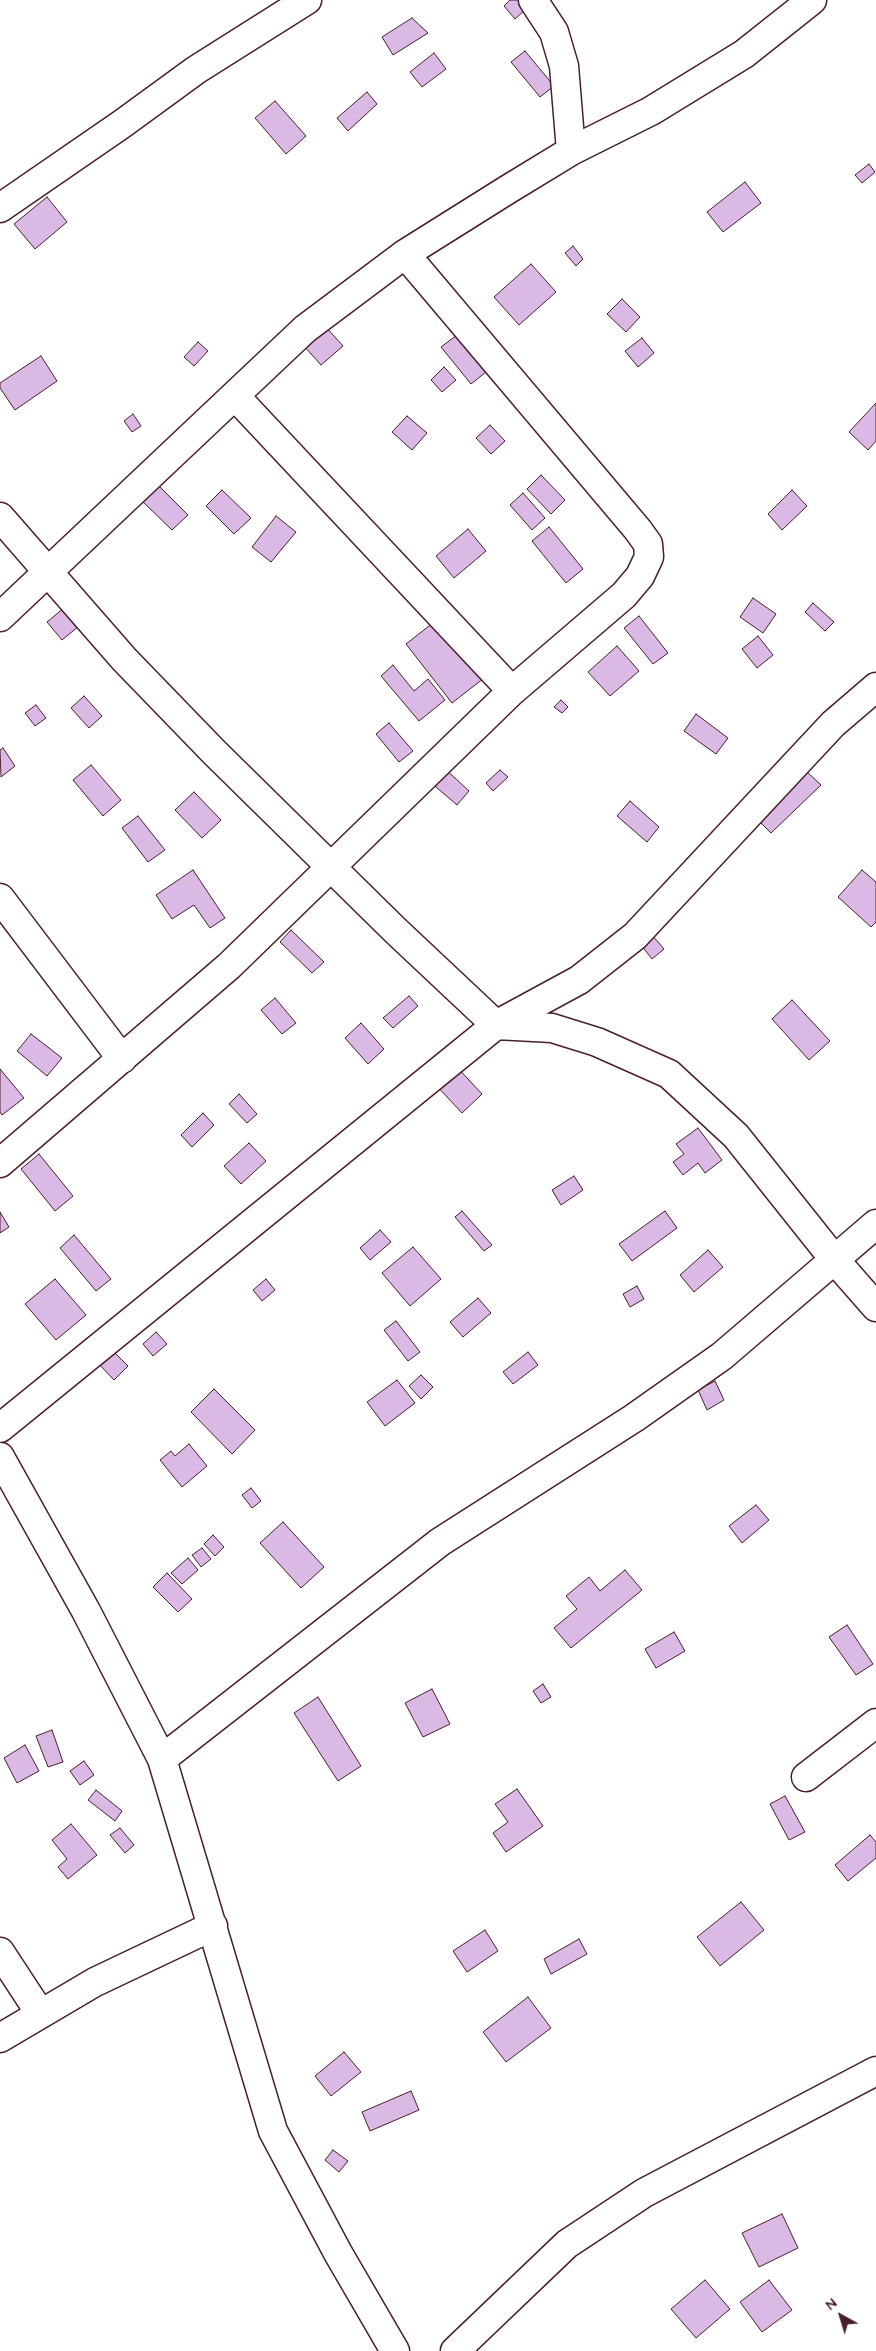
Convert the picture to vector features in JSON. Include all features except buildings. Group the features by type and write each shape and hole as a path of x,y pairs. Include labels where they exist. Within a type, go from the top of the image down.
{"street":[{"path":"0,208 122,124 196,70 307,0"},
{"path":"533,0 554,32 564,66 571,151"},
{"path":"0,617 305,328 405,254 571,151 651,112 735,59 812,0"},
{"path":"0,1163 229,966 512,691 624,594 640,576 649,557 648,544 638,530 405,254"},
{"path":"235,396 512,691"},
{"path":"0,517 131,666 214,752 396,931 496,1026 552,1028 596,1042 669,1074 736,1136 834,1260 876,1307"},
{"path":"0,1428 496,1026 579,980 635,936 833,724 876,687"},
{"path":"0,898 122,1059"},
{"path":"162,1759 440,1542 634,1418 722,1356 876,1224"},
{"path":"0,1457 86,1611 162,1759 273,2131 338,2253 395,2351"},
{"path":"806,1777 876,1723"},
{"path":"0,2038 40,2013 113,1973 213,1926"},
{"path":"0,1952 40,2013"},
{"path":"455,2351 567,2244 644,2193 876,2071"}]}
